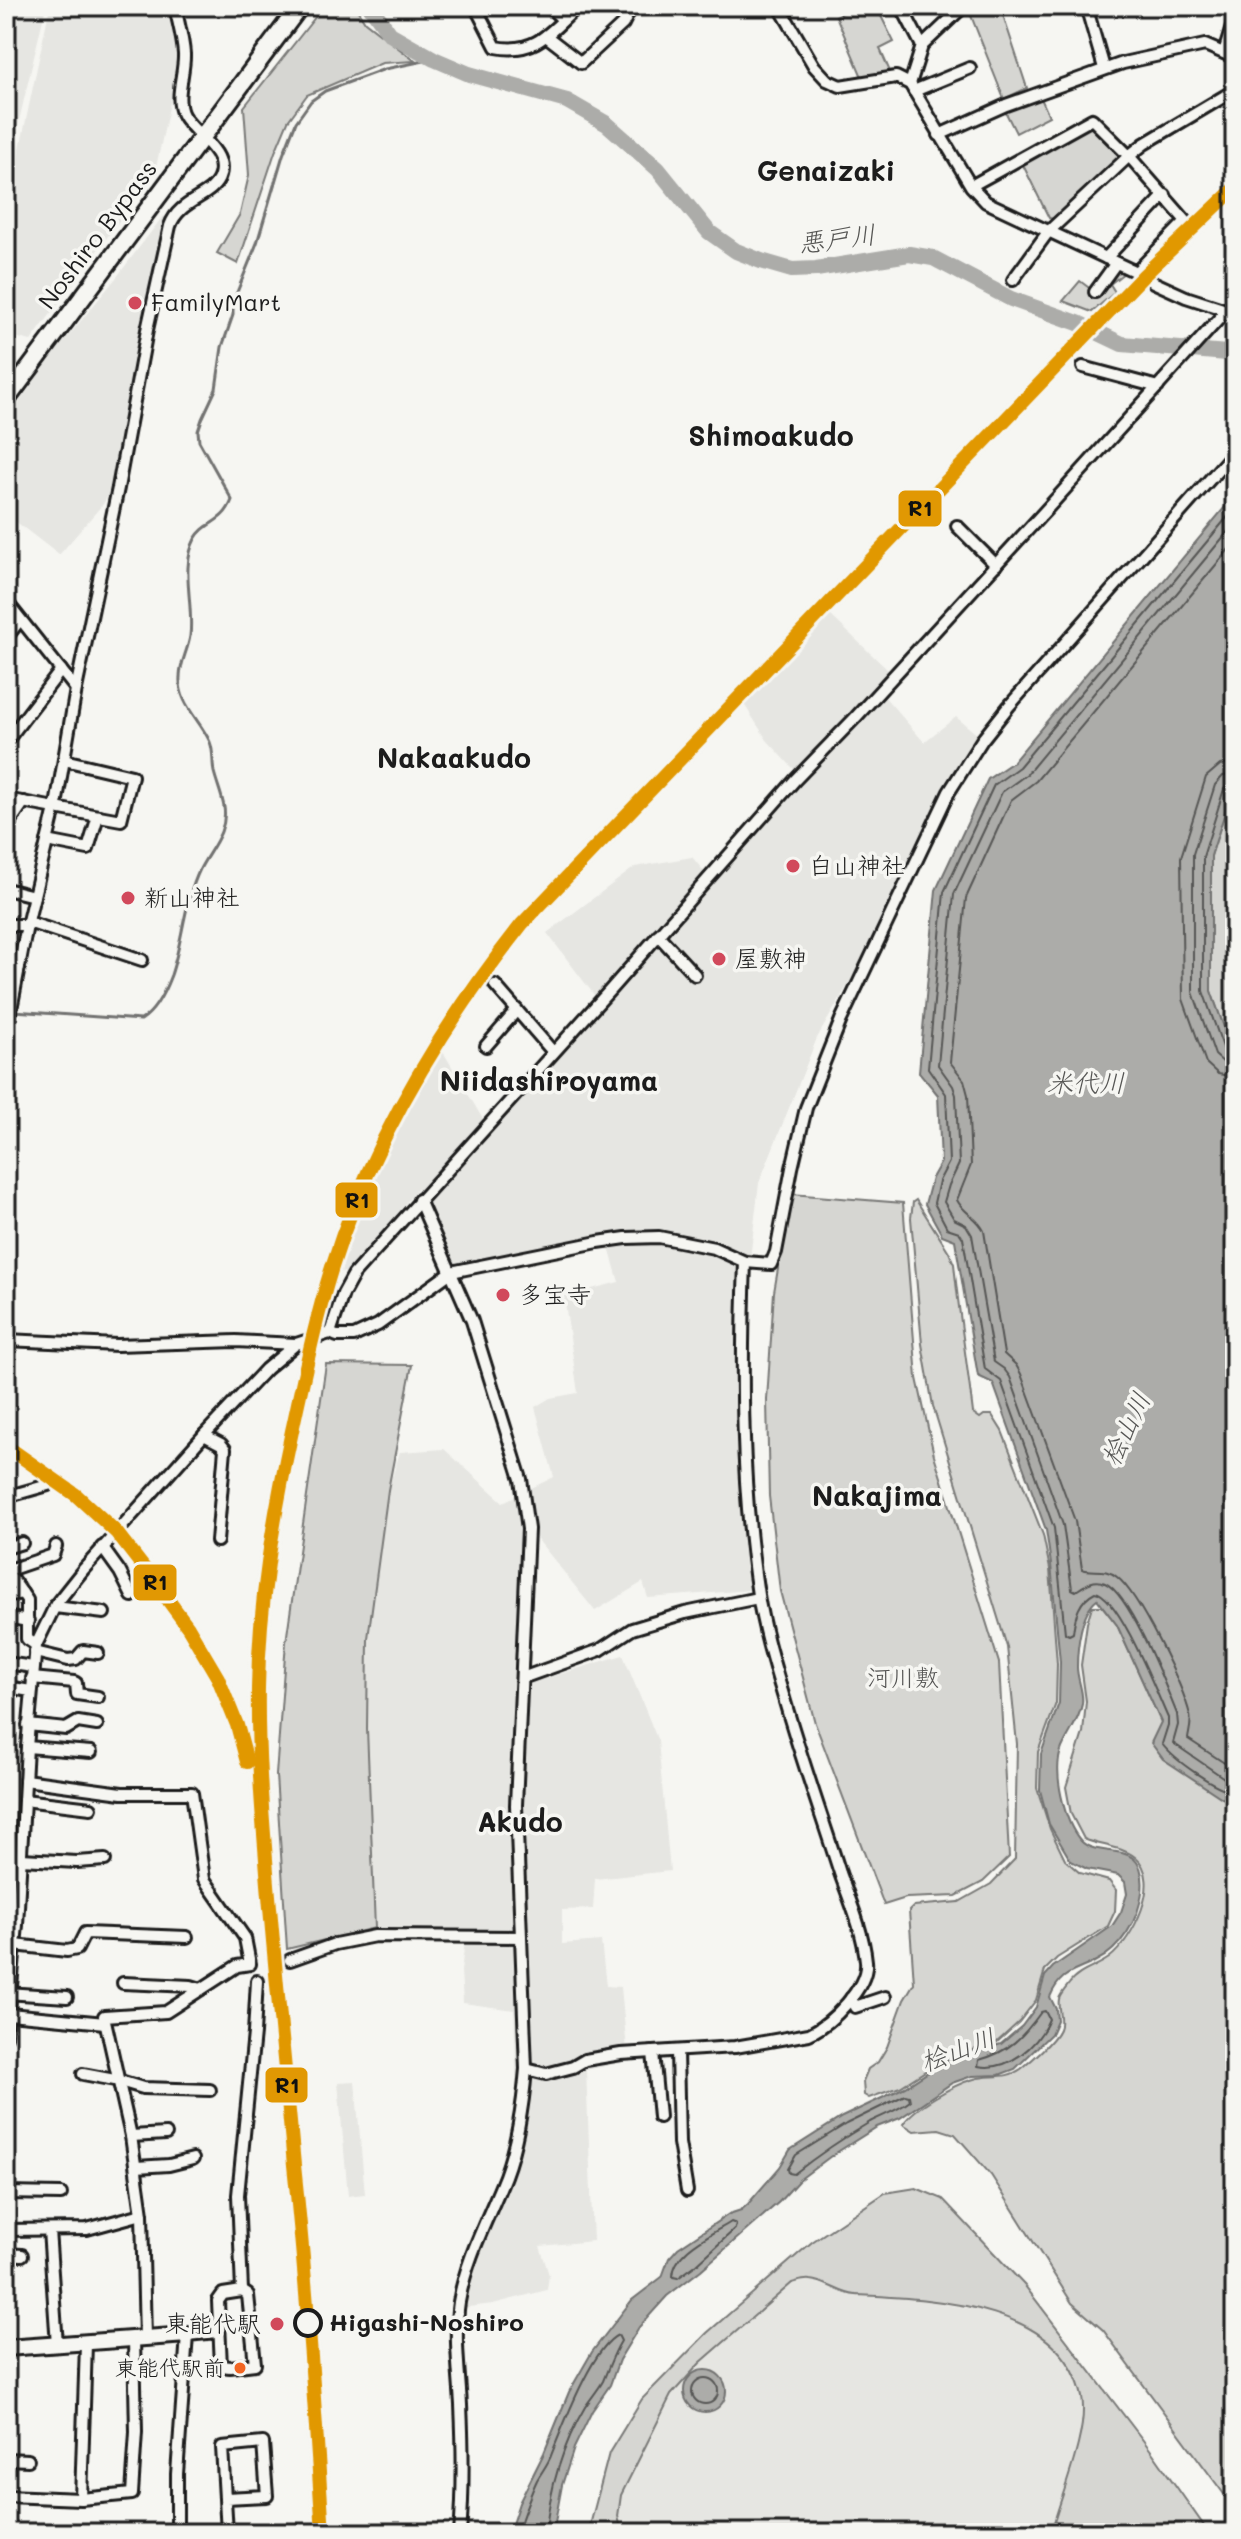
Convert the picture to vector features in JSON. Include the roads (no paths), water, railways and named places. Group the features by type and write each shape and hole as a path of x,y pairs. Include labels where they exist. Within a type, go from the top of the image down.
{"highway":[{"name":"Noshiro Bypass","path":"6,400 300,6"}],"main road":[{"path":"6,2348 187,2335"}],"street":[{"path":"6,1048 27,923 55,808 76,689 170,226 177,212 211,188 221,173 219,158 181,111 184,51 175,6"},
{"path":"475,6 496,47 527,48 546,36 578,6"},
{"path":"549,6 563,20"},
{"path":"546,36 581,63 623,24 632,6"},
{"path":"901,6 922,46"},
{"path":"912,88 922,46 964,6"},
{"path":"1086,6 1104,68"},
{"path":"782,7 814,66 827,80 840,86 896,77 912,88 971,186 986,202 1136,272 1186,221 1092,119 971,186"},
{"path":"1224,53 1235,17"},
{"path":"939,135 1006,105 1104,68 1205,45 1235,58"},
{"path":"912,88 970,68"},
{"path":"1013,280 1048,232 1129,156 1235,90"},
{"path":"1095,292 1111,261 1165,195"},
{"path":"1153,282 1223,313"},
{"path":"330,1333 343,1294 354,1274 795,780 996,565 1235,301"},
{"path":"1083,367 1158,387"},
{"path":"6,2037 35,1648 55,1607 102,1547 204,1435 272,1363 296,1344 330,1333 354,1336 378,1325 451,1272 569,1247 626,1238 659,1237 714,1248 745,1262 771,1264 806,1108 841,1020 949,792 982,740 1009,706 1235,451"},
{"path":"957,526 996,565"},
{"path":"6,601 76,689"},
{"path":"6,638 20,620"},
{"path":"6,742 61,670"},
{"path":"6,799 121,820 132,776 64,760"},
{"path":"6,828 24,802"},
{"path":"47,841 88,849 98,816"},
{"path":"6,889 34,896"},
{"path":"6,925 27,923 142,960"},
{"path":"658,935 695,975"},
{"path":"6,973 18,970"},
{"path":"495,985 553,1052"},
{"path":"486,1046 517,1010"},
{"path":"419,1200 472,1321 521,1479 528,1529 516,1805 526,2069 524,2105 506,2173 463,2283 459,2306 458,2362 464,2493 460,2533"},
{"path":"526,2069 546,2074 573,2067 585,2060 735,2047 809,2034 820,2028 851,1998 858,1989 866,1963 857,1925 788,1712 758,1598 746,1487 743,1415 745,1262"},
{"path":"6,1340 117,1345 236,1341 296,1344"},
{"path":"204,1435 225,1449 217,1541"},
{"path":"6,1497 48,1485"},
{"path":"6,1548 22,1543"},
{"path":"56,1546 53,1555 6,1571 27,1600 27,1639 35,1648 68,1660 76,1659 83,1651 98,1653"},
{"path":"102,1547 132,1596"},
{"path":"6,1596 22,1593"},
{"path":"522,1678 600,1650 632,1629 685,1613 758,1598"},
{"path":"55,1607 104,1613"},
{"path":"6,1617 28,1621"},
{"path":"6,1663 74,1682 77,1694 98,1697"},
{"path":"6,1687 31,1691"},
{"path":"28,1725 66,1729 78,1722 97,1725"},
{"path":"27,1747 91,1752"},
{"path":"6,2496 81,2499 132,2494 142,2214 131,2136 104,2016 166,2012 237,1966 250,1964 245,1938 204,1879 192,1793 122,1793 25,1780"},
{"path":"24,1800 91,1808"},
{"path":"21,1859 105,1860"},
{"path":"12,1944 67,1951 77,1949 85,1933 187,1937"},
{"path":"290,1960 335,1944 375,1936 521,1937"},
{"path":"242,2291 238,2195 257,1981"},
{"path":"123,1983 201,1989"},
{"path":"8,1993 67,1997"},
{"path":"851,1998 855,2007 885,1997"},
{"path":"8,2017 105,2023"},
{"path":"677,2051 679,2143 687,2191"},
{"path":"653,2052 659,2117"},
{"path":"83,2074 143,2088 210,2090"},
{"path":"131,2136 166,2134"},
{"path":"136,2167 169,2165 193,2159"},
{"path":"6,2193 61,2194"},
{"path":"6,2230 87,2229 142,2214"},
{"path":"49,2230 57,2345"},
{"path":"6,2254 22,2255"},
{"path":"242,2291 248,2295 255,2364 221,2366 218,2332 218,2301 223,2294 242,2291"},
{"path":"177,2533 177,2474 187,2335 218,2332"},
{"path":"81,2499 86,2344"},
{"path":"226,2498 267,2496 263,2443 222,2447 227,2533"},
{"path":"6,2459 28,2460"}],"water":[{"name":"米代川","path":"1235,495 1235,781 1211,856 1211,991 1235,1058 1235,1800 1222,1798 1163,1759 1151,1743 1161,1722 1117,1625 1097,1599 1087,1612 1081,1630 1077,1667 1082,1704 1059,1758 1059,1783 1069,1822 1081,1841 1089,1847 1130,1856 1138,1863 1142,1874 1142,1892 1133,1923 1121,1941 1105,1956 1069,1974 1054,1988 1050,1997 1057,2020 1051,2034 1015,2069 999,2075 972,2076 952,2083 900,2118 877,2127 831,2156 799,2180 779,2202 667,2296 639,2327 574,2448 562,2485 553,2533 509,2533 519,2503 569,2392 592,2352 632,2300 662,2277 669,2258 678,2248 729,2214 741,2210 780,2167 790,2150 842,2117 905,2087 947,2060 1001,2044 1022,2026 1036,2007 1045,1976 1053,1967 1112,1926 1121,1912 1127,1894 1125,1882 1118,1875 1087,1869 1071,1861 1049,1824 1040,1790 1041,1754 1059,1703 1060,1662 1046,1530 993,1383 978,1376 955,1240 942,1235 925,1204 932,1178 941,1162 938,1095 919,1072 936,890 988,779 1013,762"},
{"path":"705,2370 720,2376 726,2391 720,2406 705,2412 690,2406 684,2391 690,2376"}],"waterway":[{"name":"悪戸川","path":"370,6 390,34 434,59 469,74 567,101 607,124 658,169 709,232 736,251 792,270 909,254 933,258 1011,299 1078,323 1122,344 1235,356"},
{"path":"14,1011 141,1020 156,1006 166,988 195,882 221,832 225,816 211,746 182,695 180,677 190,636 188,562 191,550 199,533 224,514 232,500 199,441 198,431 216,389 222,347 233,315 233,302 257,243 283,155 296,122 311,101 325,91 385,69 434,59"}],"railway":[{"path":"270,1912 260,1773 258,1689 264,1591 285,1463 332,1266 368,1174 412,1087 464,1003 522,924 1143,276 1235,188"}],"place":[{"name":"FamilyMart","path":"135,303"},
{"name":"白山神社","path":"793,866"},
{"name":"新山神社","path":"128,898"},
{"name":"屋敷神","path":"719,959"},
{"name":"多宝寺","path":"503,1295"},
{"name":"Higashi-Noshiro","path":"308,2323"},
{"name":"東能代駅","path":"277,2324"},
{"name":"東能代駅前","path":"240,2368"}],"district":[{"name":"Genaizaki","path":"826,171"},
{"name":"Shimoakudo","path":"771,436"},
{"name":"Nakaakudo","path":"454,758"},
{"name":"Niidashiroyama","path":"549,1081"},
{"name":"Nakajima","path":"877,1496"},
{"name":"Akudo","path":"520,1822"}],"water label":[{"name":"桧山川","path":"1126,1429"},
{"name":"桧山川","path":"958,2050"}],"park label":[{"name":"河川敷","path":"903,1678"}]}
